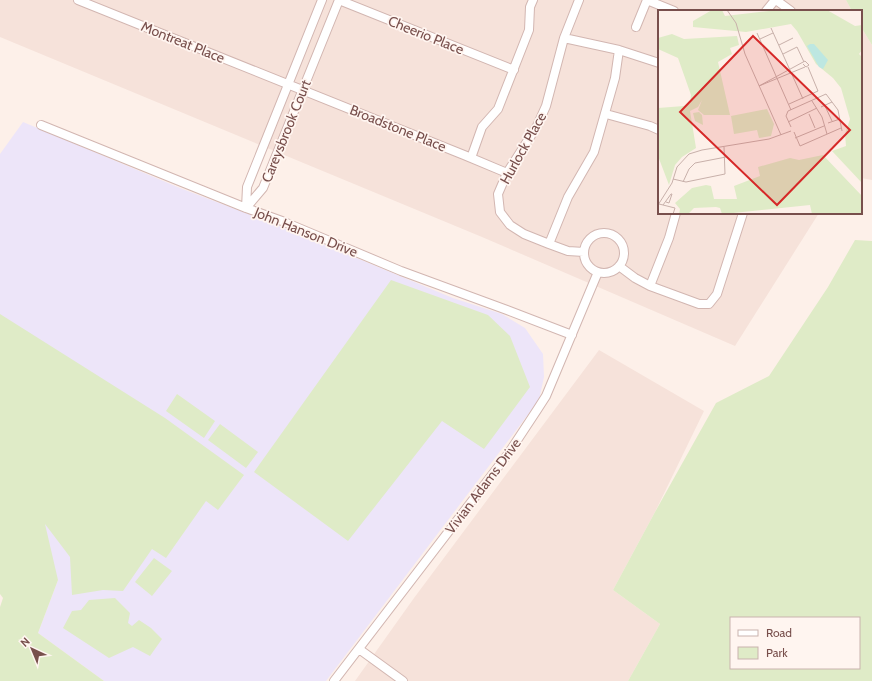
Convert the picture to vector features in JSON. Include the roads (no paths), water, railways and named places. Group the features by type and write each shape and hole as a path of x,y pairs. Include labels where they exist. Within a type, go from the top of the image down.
{"street":[{"name":"Montreat Place","path":"78,0 288,84"},
{"name":"Careysbrook Court","path":"246,208 247,187 322,0"},
{"name":"Careysbrook Court","path":"246,208 263,188 339,0"},
{"name":"Cheerio Place","path":"339,0 514,70"},
{"path":"471,158 482,127 498,109 514,70 529,30 530,7 533,0"},
{"name":"Hurlock Place","path":"579,0 564,38 546,106 537,126 507,173 498,194 500,212 510,225 524,234 568,251 584,252"},
{"path":"636,27 647,0 672,10"},
{"path":"767,10 776,0 790,10"},
{"path":"564,38 619,50 658,62"},
{"path":"549,244 568,197 594,152 615,78 619,50"},
{"name":"Broadstone Place","path":"288,84 507,173"},
{"path":"606,114 658,130"},
{"name":"John Hanson Drive","path":"41,125 246,208 282,221 401,271 572,335"},
{"path":"650,286 669,238 676,214"},
{"path":"619,266 635,278 650,286 699,304 708,304 717,294 743,214"},
{"path":"605,232 617,237 624,247 624,257 619,266 615,270 604,273 593,269 585,258 584,252 587,243 599,233 605,232"},
{"name":"Vivian Adams Drive","path":"334,681 508,454 537,410 546,396 598,272"},
{"path":"359,649 403,681"}]}
